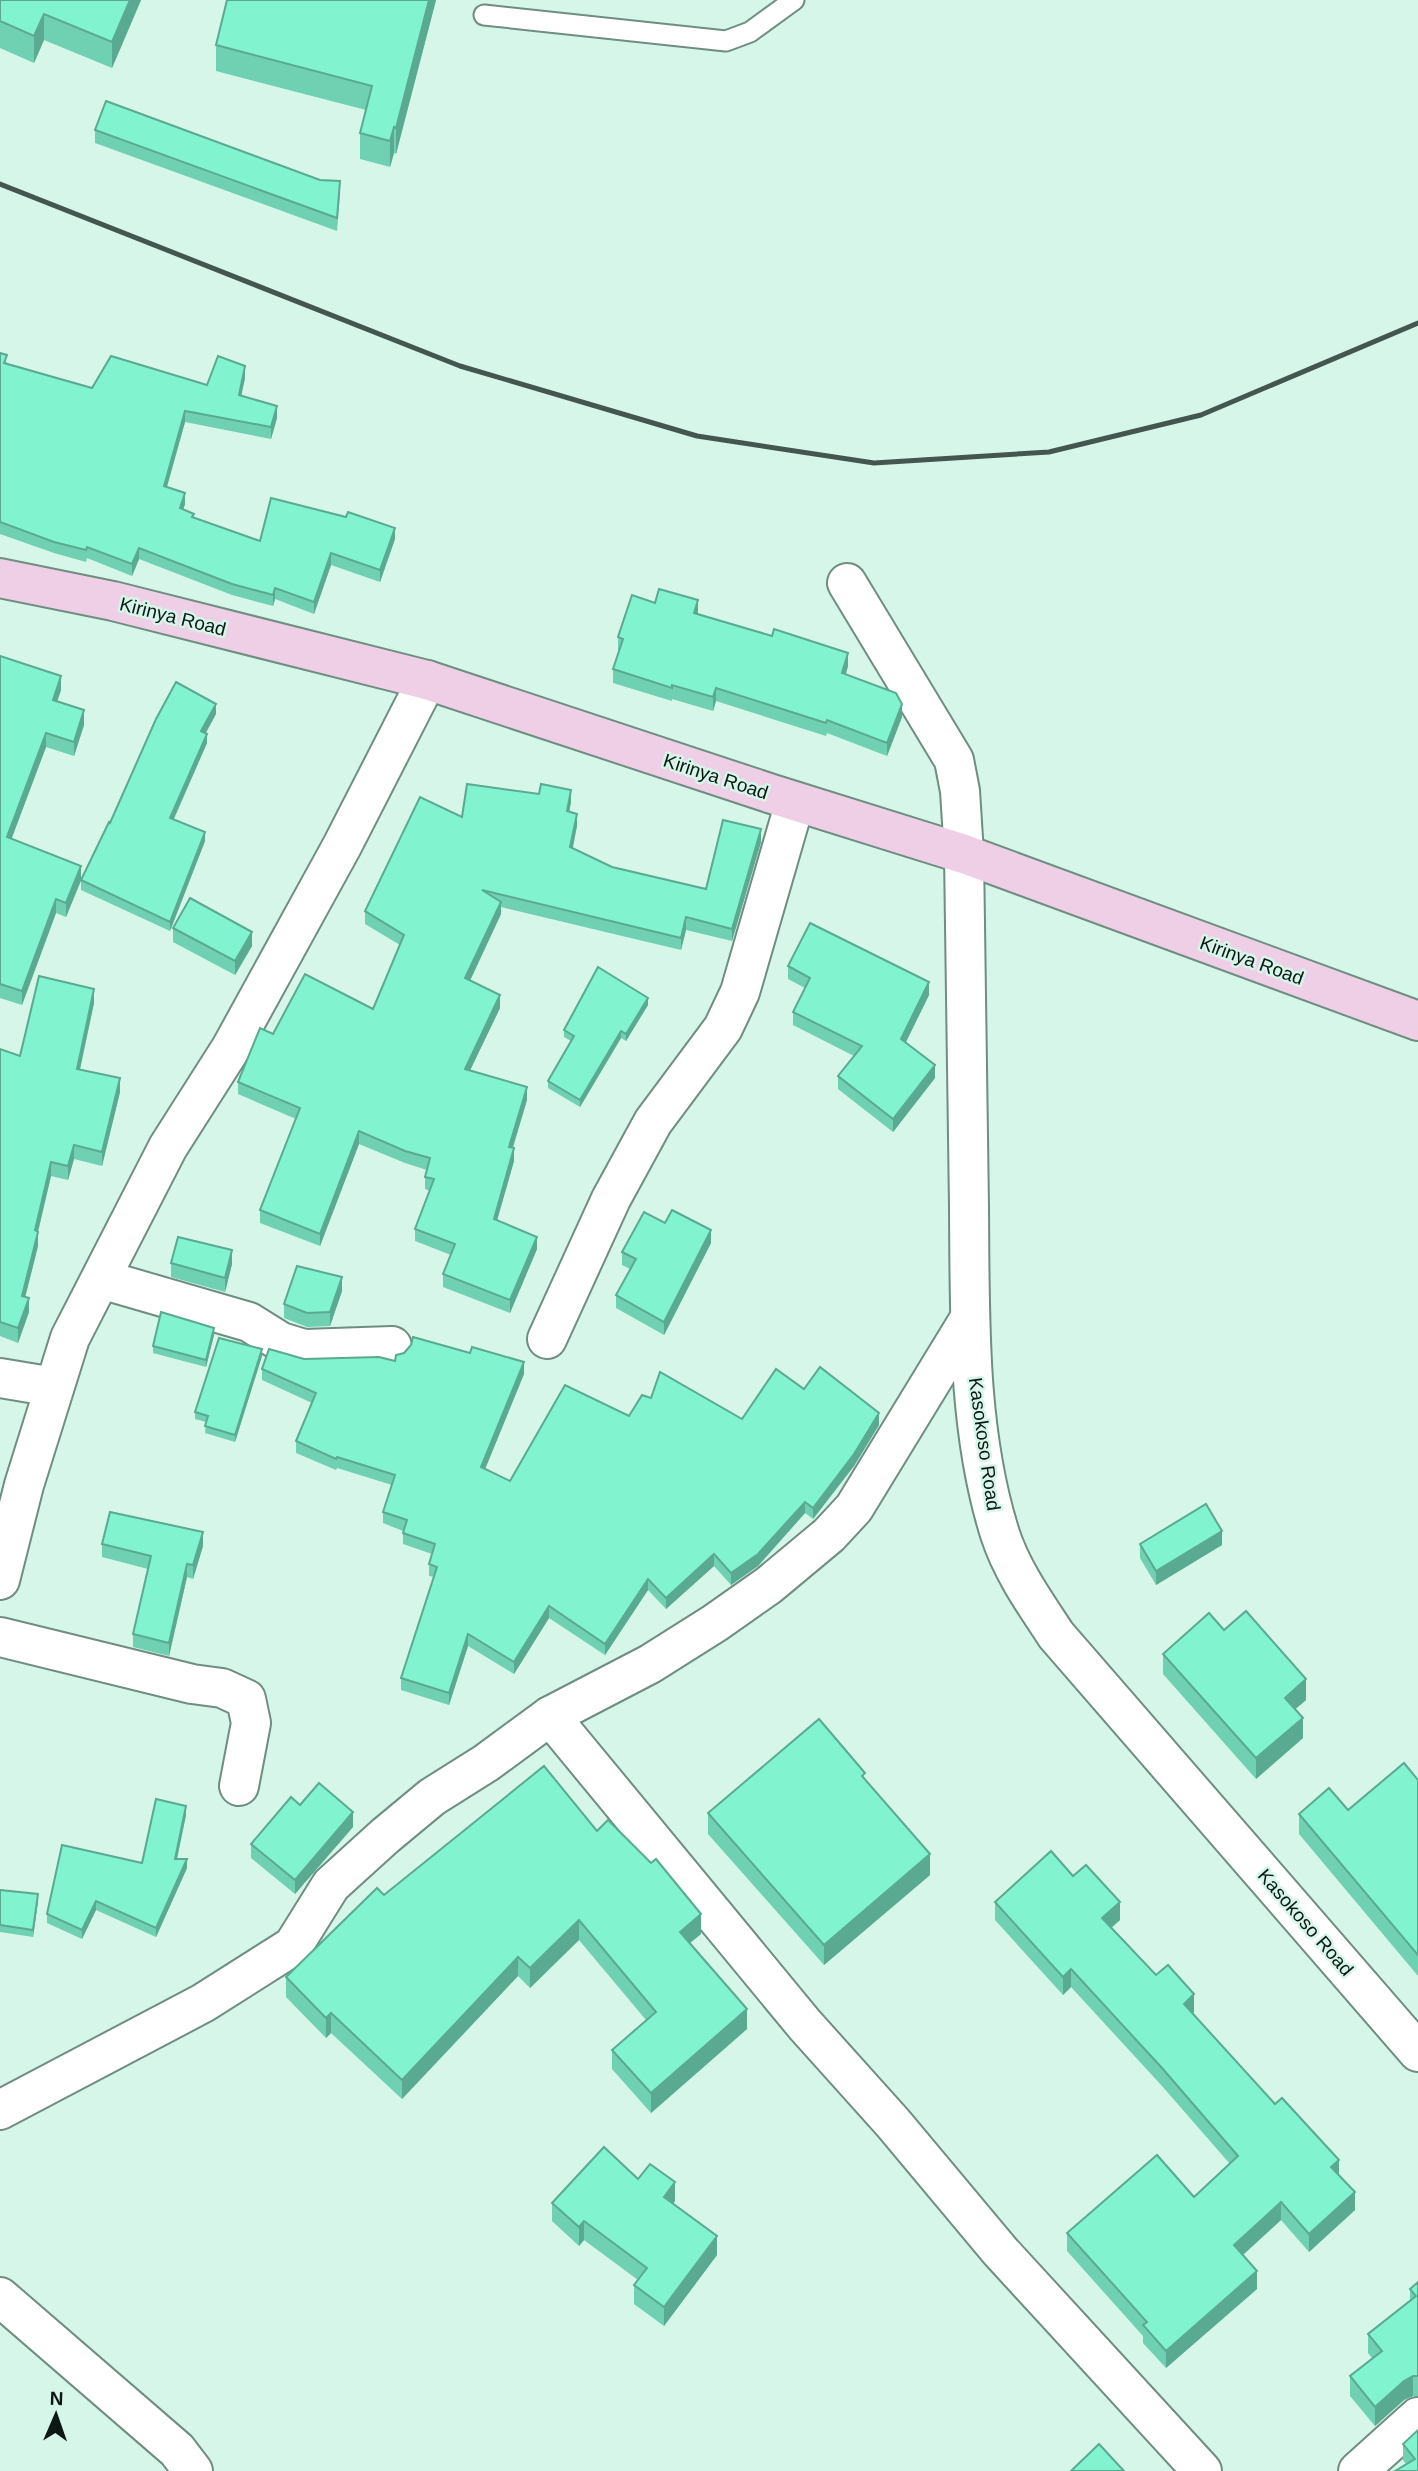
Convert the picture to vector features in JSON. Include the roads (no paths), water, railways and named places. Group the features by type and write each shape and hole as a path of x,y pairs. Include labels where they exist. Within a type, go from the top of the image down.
{"main road":[{"name":"Kirinya Road","path":"0,578 126,604 427,680 795,802 964,854 1418,1021"}],"street":[{"name":"Kasokoso Road","path":"847,583 954,760 960,791 964,854 970,1318 978,1420 989,1494 1001,1536 1016,1572 1056,1635 1418,2052"},
{"path":"0,1580 24,1485 70,1338 168,1147 231,1048 335,858 427,680"},
{"path":"547,1339 611,1199 647,1133 723,1028 740,992 795,802"},
{"path":"101,1279 249,1322 266,1330 281,1342 304,1349 392,1346"},
{"path":"0,2110 203,2003 293,1946 331,1885 432,1797 550,1716 650,1664 769,1585 829,1535 854,1508 970,1318"},
{"path":"0,1378 54,1387"},
{"path":"0,1637 192,1684 222,1688 246,1699 251,1723 239,1786"},
{"path":"550,1716 805,2025 893,2123 1000,2251 1202,2471"},
{"path":"0,2297 177,2450 193,2471"},
{"path":"1358,2471 1418,2417"}],"lane":[{"path":"484,15 726,41 750,32 794,0"}],"railway":[{"path":"0,184 460,366 697,436 874,463 1049,452 1201,415 1418,323"}]}
